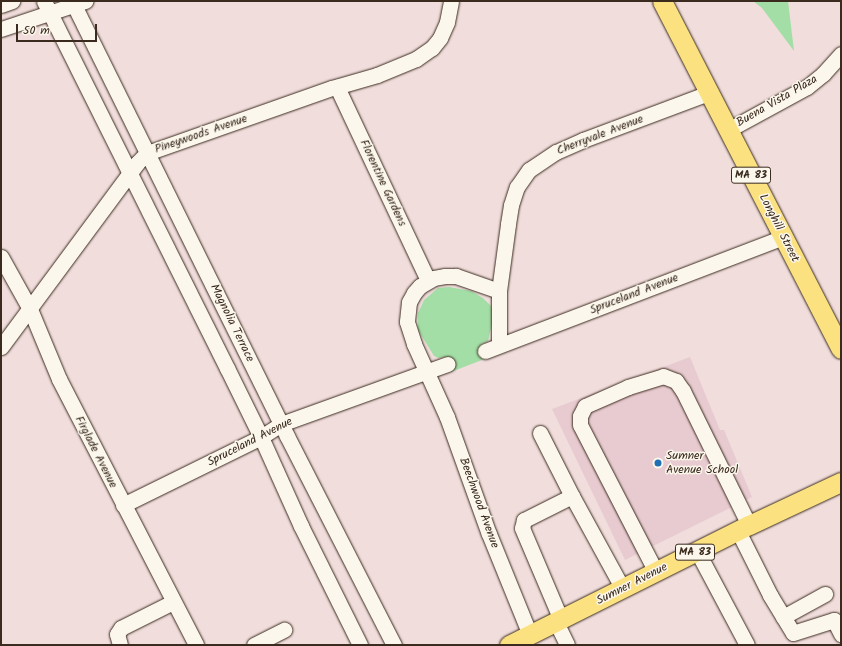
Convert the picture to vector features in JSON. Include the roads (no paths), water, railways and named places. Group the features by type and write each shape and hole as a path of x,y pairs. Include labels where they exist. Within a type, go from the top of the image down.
{"main road":[{"name":"Longhill Street","path":"662,1 841,349"},
{"name":"Sumner Avenue","path":"509,645 697,551 841,482"}],"street":[{"path":"1,5 12,1"},
{"name":"Pineywoods Avenue","path":"1,347 130,172 147,153 399,66 424,55 435,45 444,30 451,1"},
{"path":"1,29 47,7 77,2"},
{"name":"Magnolia Terrace","path":"77,2 147,153 281,424 394,645"},
{"name":"Magnolia Terrace","path":"47,7 261,437 301,526 360,645"},
{"name":"Buena Vista Plaza","path":"728,130 807,87 823,74 841,54"},
{"name":"Florentine Gardens","path":"337,87 428,280"},
{"name":"Cherryvale Avenue","path":"492,348 511,205 517,187 528,170 549,156 576,142 709,93"},
{"name":"Spruceland Avenue","path":"492,348 783,237"},
{"name":"Firglade Avenue","path":"1,257 30,309 59,379 196,645"},
{"path":"428,280 440,276 456,276 499,291"},
{"name":"Beechwood Avenue","path":"428,280 414,294 409,302 407,315 412,336 454,436 489,534 530,634"},
{"name":"Spruceland Avenue","path":"123,505 261,437 281,424 448,364"},
{"path":"656,572 580,425 580,416 585,406 628,387 663,376 676,381 683,392 744,528 770,595 794,633 834,620 841,634"},
{"path":"540,433 572,496 623,589"},
{"path":"567,645 522,528 522,523 572,496"},
{"path":"697,551 747,645"},
{"path":"784,617 825,594"},
{"path":"120,645 117,634 120,628 174,602"},
{"path":"254,645 284,630"}],"place":[{"name":"Sumner Avenue School","path":"658,463"}]}
